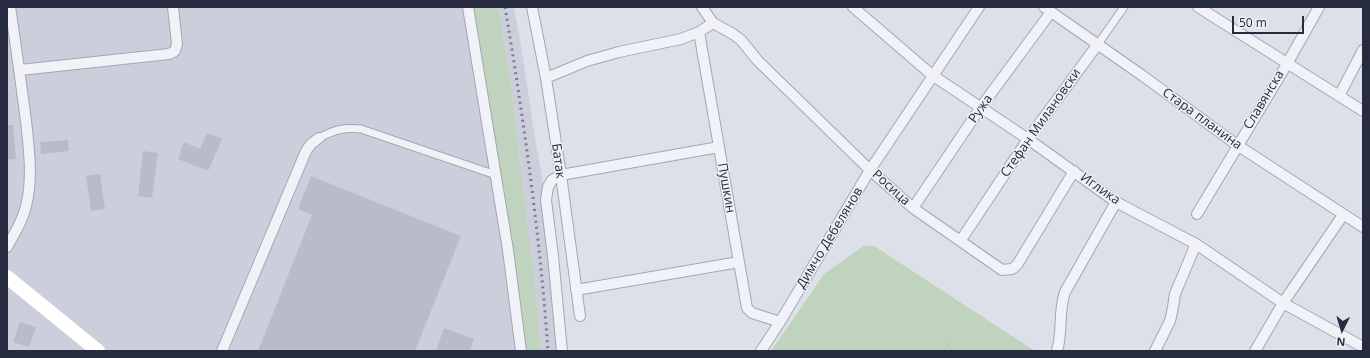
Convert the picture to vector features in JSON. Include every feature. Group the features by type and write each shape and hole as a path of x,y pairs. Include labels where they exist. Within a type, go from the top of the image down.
{"main road":[{"path":"7,277 98,351"}],"street":[{"path":"7,247 22,220 28,193 28,152 20,70 10,7"},
{"path":"20,70 169,54 175,51 178,44 173,7"},
{"path":"468,7 508,250 521,351"},
{"name":"Батак","path":"532,7 546,78 580,316"},
{"name":"Росица","path":"702,7 713,23 742,40 763,66 870,170 913,208 1002,270 1012,269 1017,265 1074,171"},
{"name":"Димчо Дебелянов","path":"761,351 780,322 870,170 932,75 979,7"},
{"name":"Стефан Милановски","path":"960,240 1028,139 1124,7"},
{"path":"1198,7 1363,111"},
{"name":"Славянска","path":"1197,214 1237,145 1287,64 1319,7"},
{"name":"Иглика","path":"858,8 932,75 1028,139 1116,202 1196,244 1283,303 1363,346"},
{"name":"Стара планина","path":"1048,10 1098,44 1237,145 1363,227"},
{"name":"Ружа","path":"913,208 1048,10"},
{"path":"546,78 587,61 612,53 681,39 699,32 713,23"},
{"name":"Пушкин","path":"699,32 747,308 752,313 780,322"},
{"path":"1339,96 1363,50"},
{"path":"222,351 306,150 318,138 333,131 348,127 361,129 496,175"},
{"path":"562,351 546,200 548,187 552,180 561,175 719,147"},
{"path":"1057,351 1060,334 1061,303 1065,292 1116,202"},
{"path":"1255,351 1283,303 1343,215"},
{"path":"1155,351 1170,321 1174,307 1175,294 1196,244"},
{"path":"576,290 739,262"}],"path":[{"path":"943,351 951,340"}],"shaded area":[{"path":"7,7 468,7 521,351 7,351"},
{"path":"499,7 514,7 546,200 562,351 541,351 538,311 512,93"}],"green space":[{"path":"468,7 499,7 512,93 538,311 541,351 521,351"},
{"path":"863,246 874,246 1035,351 771,351 824,274"}],"building":[{"path":"7,125 13,125 16,159 7,160"},
{"path":"207,133 222,139 208,171 178,159 184,142 200,149"},
{"path":"68,140 69,151 41,154 40,142"},
{"path":"143,151 158,153 152,198 138,196"},
{"path":"100,174 105,209 91,211 86,176"},
{"path":"311,176 461,236 415,351 258,351 312,215 298,209"},
{"path":"20,322 36,327 29,347 13,342"},
{"path":"444,328 474,339 470,351 436,351"}],"railway":[{"path":"505,7 531,179 541,265 548,351"}]}
